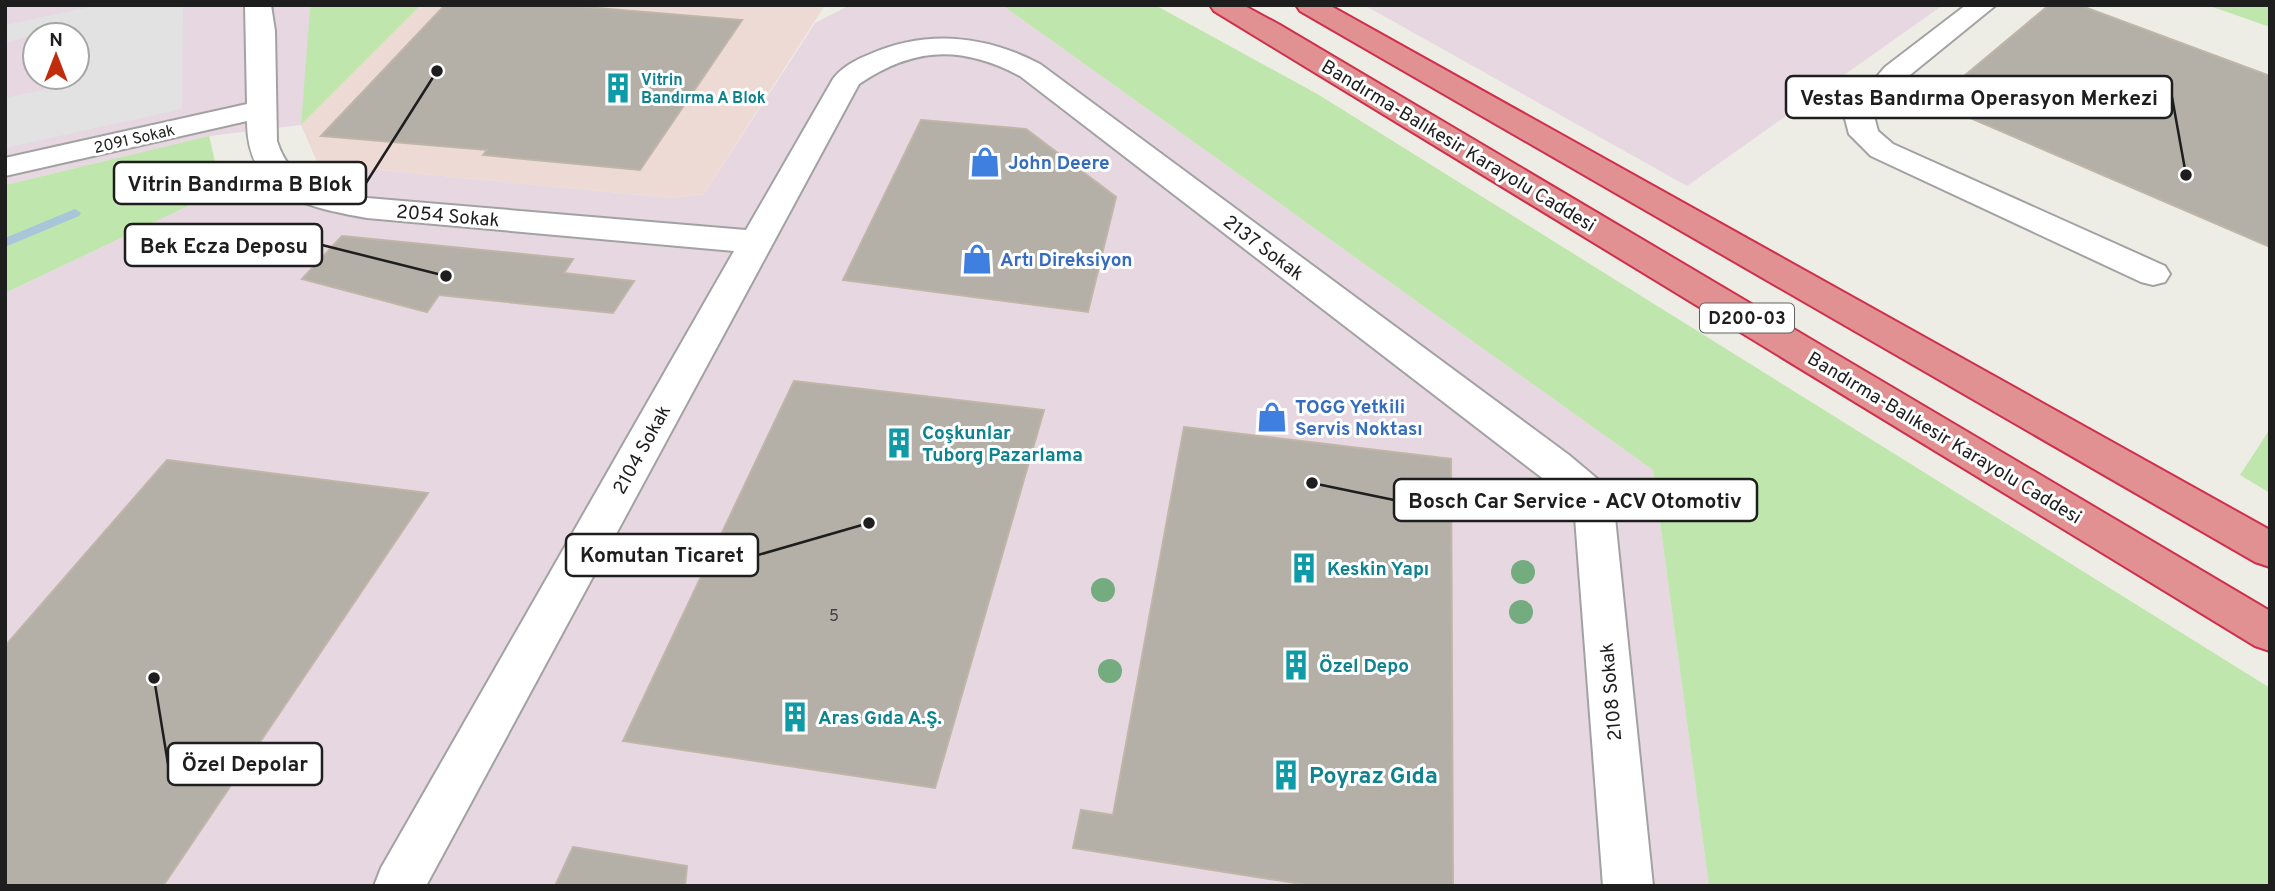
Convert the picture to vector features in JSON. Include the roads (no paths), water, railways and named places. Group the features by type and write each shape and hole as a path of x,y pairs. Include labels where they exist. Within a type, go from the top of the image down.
{"highway":[{"name":"Bandırma-Balıkesir Karayolu Caddesi","path":"1223,5 2270,633"},
{"name":"D200-03","path":"1309,5 2270,550"}],"street":[{"path":"1983,5 1895,73 1859,116 1864,134 1882,150 2153,274"},
{"name":"2054 Sokak","path":"264,14 262,141 268,161 290,185 319,199 367,208 756,242"},
{"name":"2137 Sokak","path":"915,48 951,45 982,48 1009,57 1030,70 1555,466 1593,498"},
{"name":"2104 Sokak","path":"399,886 846,79 883,57 915,48"},
{"name":"2091 Sokak","path":"5,167 262,109"},
{"name":"2108 Sokak","path":"1593,498 1628,886"}],"waterway":[{"path":"5,243 75,213"}],"place":[{"name":"Vitrin Bandırma B Blok","path":"437,71"},
{"name":"Vitrin Bandırma A Blok","path":"618,88"},
{"name":"John Deere","path":"985,162"},
{"name":"Vestas Bandırma Operasyon Merkezi","path":"2186,175"},
{"name":"Artı Direksiyon","path":"977,259"},
{"name":"Bek Ecza Deposu","path":"446,276"},
{"name":"TOGG Yetkili Servis Noktası","path":"1272,417"},
{"name":"Coşkunlar Tuborg Pazarlama","path":"899,443"},
{"name":"Bosch Car Service - ACV Otomotiv","path":"1312,483"},
{"name":"Komutan Ticaret","path":"869,523"},
{"name":"Keskin Yapı","path":"1304,568"},
{"name":"Özel Depo","path":"1296,665"},
{"name":"Özel Depolar","path":"154,678"},
{"name":"Aras Gıda A.Ş.","path":"795,717"},
{"name":"Poyraz Gıda","path":"1286,775"}]}
